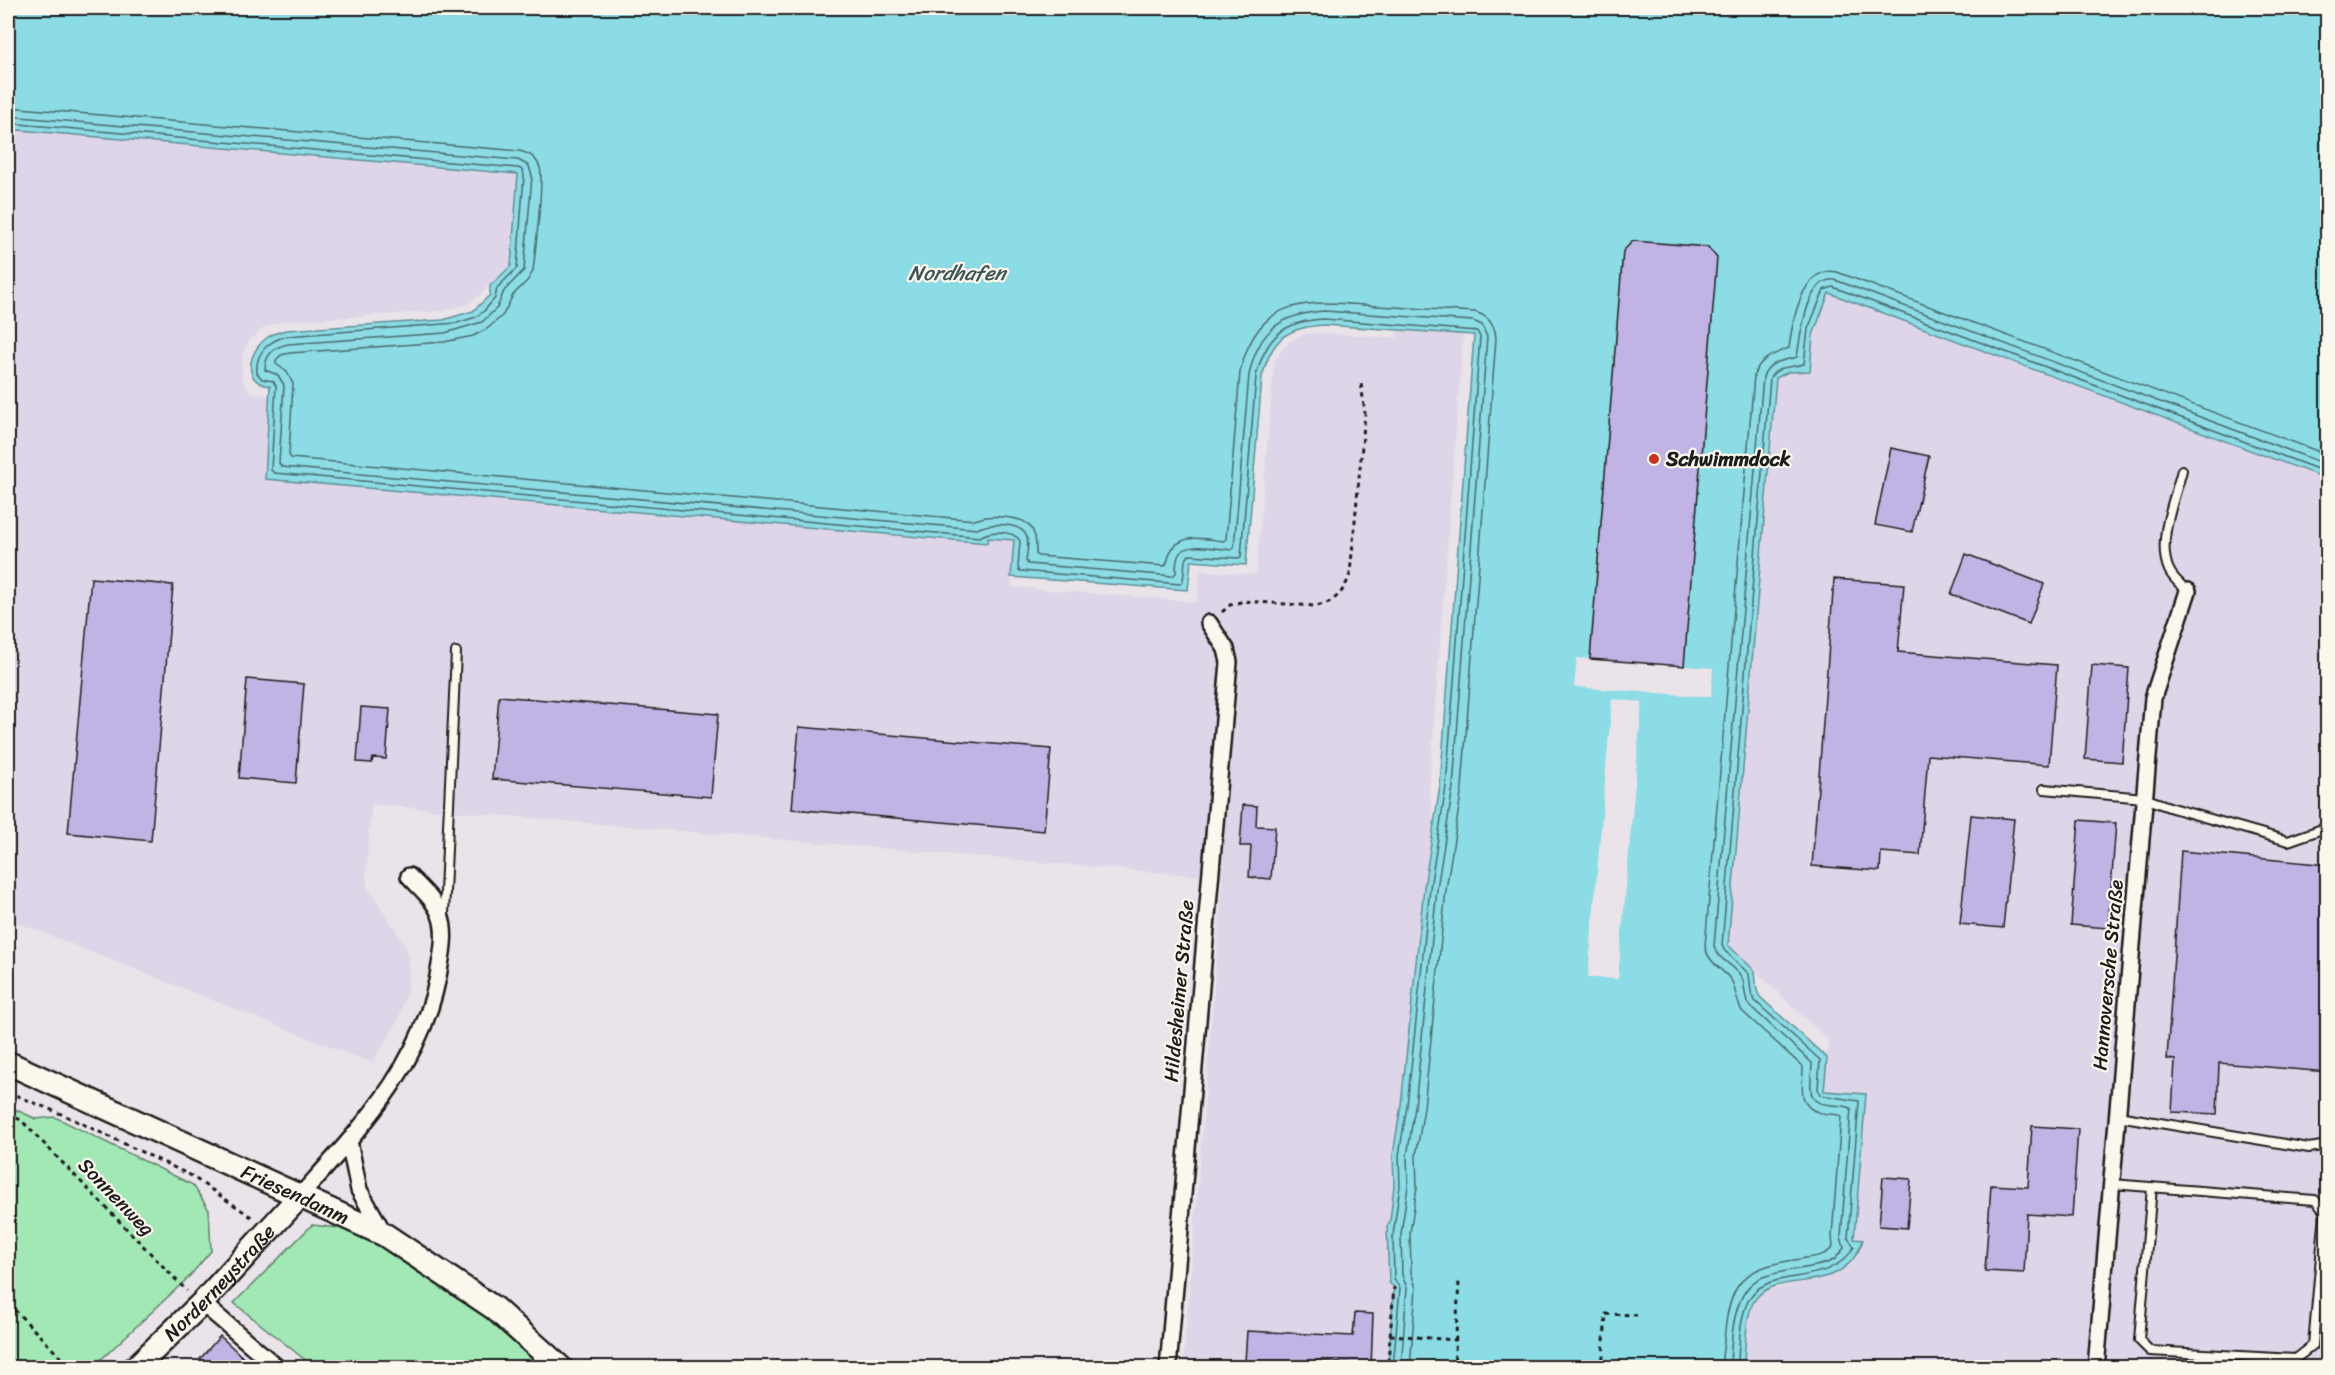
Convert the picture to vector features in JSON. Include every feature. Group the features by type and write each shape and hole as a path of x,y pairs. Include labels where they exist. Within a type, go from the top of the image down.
{"main road":[{"name":"Friesendamm","path":"8,1063 384,1235 494,1308 561,1368"},
{"name":"Norderneystraße","path":"135,1368 202,1303 300,1196"}],"street":[{"name":"Hannoversche Straße","path":"2096,1368 2153,698 2188,591"},
{"name":"Hildesheimer Straße","path":"1168,1368 1228,662 1226,649 1209,623"},
{"path":"300,1196 349,1142 406,1065 421,1036 438,979 443,930 441,916 436,906 409,876"},
{"path":"349,1142 359,1190 384,1235"},
{"path":"202,1303 278,1368"}],"lane":[{"path":"2182,470 2165,536 2166,560 2174,578 2188,591"},
{"path":"443,930 456,652"},
{"path":"2044,789 2144,798 2288,841 2328,826"},
{"path":"2118,1116 2309,1148 2328,1145"},
{"path":"2112,1184 2152,1187 2315,1200 2325,1212 2313,1345 2295,1359 2150,1351 2139,1340 2152,1187"}],"path":[{"path":"1209,623 1237,602 1323,605 1333,601 1346,586 1350,574 1365,414 1361,383"},
{"path":"8,1092 66,1116 190,1175 270,1230"},
{"name":"Sonnenweg","path":"8,1114 21,1120 182,1287 202,1303"},
{"path":"1454,1368 1459,1282"},
{"path":"1388,1362 1394,1287"},
{"path":"8,1303 71,1368"},
{"path":"1602,1368 1606,1314 1637,1316"},
{"path":"1390,1335 1456,1340"}],"shaded area":[{"path":"8,129 519,174 511,266 469,304 442,311 285,321 265,327 249,341 242,355 242,379 251,394 270,395 265,479 987,543 987,538 1014,540 1011,587 1197,602 1200,570 1256,575 1275,361 1284,347 1294,339 1306,334 1397,338 1398,330 1463,334 1429,789 1433,818 1401,1105 1393,1155 1394,1185 1390,1221 1387,1227 1389,1283 1394,1287 1388,1367 1183,1367 1223,878 371,804 367,886 405,945 409,957 408,988 398,1021 372,1063 8,919"},
{"path":"1829,292 2327,479 2327,1367 1743,1367 1750,1312 1758,1296 1767,1290 1823,1278 1854,1239 1866,1094 1824,1091 1828,1040 1728,945 1776,378 1788,372 1812,339"}],"green space":[{"path":"8,1106 36,1119 55,1117 193,1185 209,1210 211,1251 188,1278 93,1367 8,1367"},
{"path":"312,1225 356,1230 492,1310 556,1367 314,1367 234,1303"}],"water":[{"name":"Nordhafen","path":"8,8 2327,8 2327,479 1829,293 1813,335 1810,371 1788,372 1776,378 1728,945 1755,971 1757,991 1760,997 1827,1058 1824,1091 1866,1094 1854,1239 1863,1240 1853,1259 1840,1271 1824,1277 1776,1286 1763,1292 1750,1310 1743,1367 1388,1367 1394,1287 1389,1283 1387,1227 1390,1221 1394,1185 1393,1155 1401,1105 1424,887 1440,786 1474,335 1324,325 1300,329 1282,338 1270,354 1262,377 1246,565 1191,561 1188,590 1011,577 1014,540 988,538 987,543 265,479 270,386 254,378 251,372 252,357 261,343 272,334 286,330 443,320 473,311 490,295 490,286 511,266 518,174 8,129"}],"pier":[{"path":"1577,658 1713,668 1711,697 1574,687"},
{"path":"1612,699 1642,702 1618,979 1588,977"}],"building":[{"name":"Schwimmdock","path":"1633,241 1708,247 1717,258 1684,666 1590,659 1623,251"},
{"path":"1891,448 1929,456 1912,532 1875,525"},
{"path":"1966,554 2044,584 2029,624 1951,594"},
{"path":"91,578 173,585 151,841 68,833"},
{"path":"1834,579 1904,584 1898,652 2057,665 2049,765 1928,755 1920,855 1881,852 1880,871 1812,866"},
{"path":"2092,665 2129,668 2122,762 2085,759"},
{"path":"247,679 304,684 296,783 239,778"},
{"path":"499,696 718,714 711,797 492,779"},
{"path":"361,707 390,709 386,759 373,758 372,763 357,762"},
{"path":"799,727 1051,749 1044,831 792,809"},
{"path":"1243,805 1257,806 1256,826 1275,827 1271,879 1249,877 1251,846 1240,846"},
{"path":"1971,815 2014,819 2003,928 1960,924"},
{"path":"2079,820 2116,823 2108,928 2071,925"},
{"path":"2181,851 2328,865 2328,1072 2219,1063 2217,1114 2172,1112 2175,1060 2167,1059"},
{"path":"2032,1126 2078,1129 2072,1217 2027,1214 2024,1273 1985,1271 1991,1185 2028,1187"},
{"path":"1883,1177 1911,1179 1907,1228 1879,1226"},
{"path":"1355,1313 1373,1314 1371,1368 1350,1368 1350,1363 1302,1361 1302,1366 1245,1362 1247,1331 1353,1336"},
{"path":"220,1336 254,1368 209,1368 200,1359"}],"place":[{"name":"Schwimmdock","path":"1654,459"}]}
